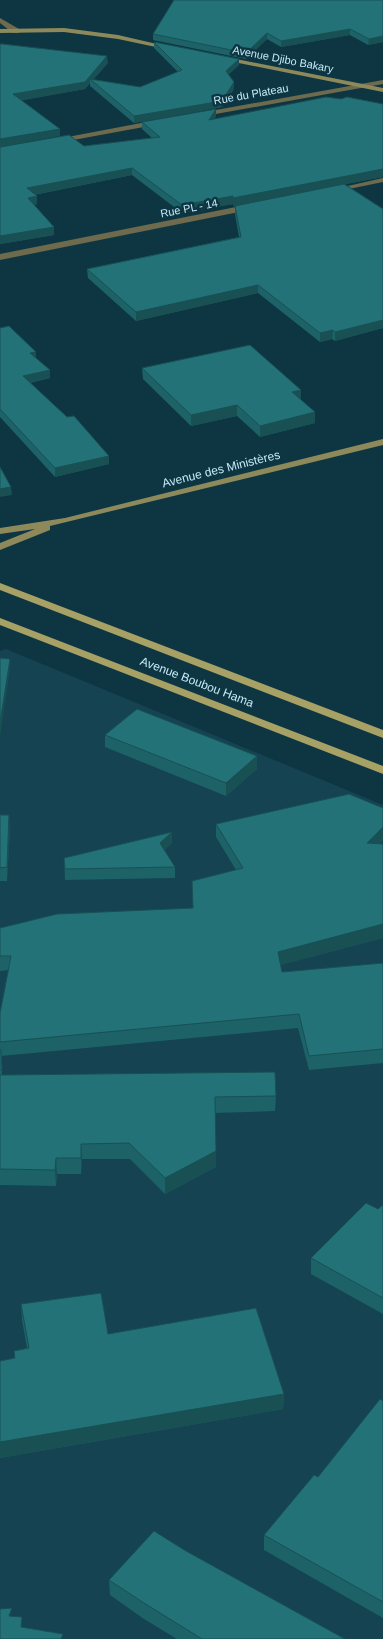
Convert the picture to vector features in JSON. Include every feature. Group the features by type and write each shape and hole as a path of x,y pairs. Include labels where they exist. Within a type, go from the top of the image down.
{"main road":[{"name":"Avenue Boubou Hama","path":"0,586 383,734"},
{"name":"Avenue Boubou Hama","path":"0,621 383,770"}],"street":[{"path":"0,20 16,31"},
{"path":"0,31 64,30 118,37 176,49"},
{"name":"Avenue Djibo Bakary","path":"214,57 383,90"},
{"name":"Rue du Plateau","path":"194,116 383,82"},
{"path":"49,142 165,121"},
{"path":"326,192 383,180"},
{"name":"Rue PL - 14","path":"0,257 258,205"},
{"name":"Avenue des Ministères","path":"0,531 64,521 383,442"},
{"name":"Avenue des Ministères","path":"0,547 64,521"}],"shaded area":[{"path":"6,649 383,805 383,1639 0,1639 0,651"}],"building":[{"path":"174,0 383,0 383,36 369,39 350,29 281,41 267,33 246,53 153,34"},
{"path":"154,42 239,59 226,71 234,82 222,101 134,116 90,79 140,87 182,70"},
{"path":"0,44 107,56 85,82 13,94 60,129 0,139"},
{"path":"326,97 341,99 347,97 383,104 383,169 233,198 233,196 182,205 132,168 27,188 37,196 28,198 54,227 0,236 0,147 69,135 84,146 160,137 142,122 216,109 209,120"},
{"path":"344,184 383,209 383,320 335,332 333,330 320,333 258,285 136,312 87,269 241,237 235,206"},
{"path":"9,326 36,352 30,353 50,370 23,376 67,417 74,416 109,456 55,468 0,409 0,328"},
{"path":"250,345 301,390 292,392 315,412 260,426 237,405 191,415 142,368"},
{"path":"0,467 11,487 0,489"},
{"path":"0,658 10,659 0,723"},
{"path":"137,709 257,756 226,783 105,735"},
{"path":"349,794 383,808 383,827 367,843 383,844 383,924 278,952 282,972 383,963 383,1049 309,1056 299,1014 0,1042 0,1013 11,956 0,956 0,928 57,914 193,908 192,881 243,868 216,824"},
{"path":"0,815 9,815 7,867 0,868"},
{"path":"172,832 160,843 175,867 65,869 64,858"},
{"path":"1,1050 2,1070 0,1070"},
{"path":"275,1072 276,1096 215,1097 216,1151 165,1178 129,1143 81,1144 81,1158 56,1158 55,1170 0,1169 0,1075"},
{"path":"366,1203 378,1209 383,1205 383,1298 311,1258"},
{"path":"101,1293 108,1334 256,1308 284,1394 0,1442 0,1361 15,1358 14,1351 29,1348 21,1304"},
{"path":"380,1399 383,1401 383,1602 264,1535 314,1475 318,1477"},
{"path":"154,1531 186,1551 345,1639 202,1639 109,1580"},
{"path":"12,1608 9,1616 22,1617 21,1627 63,1634 61,1639 0,1639 0,1609"}]}
